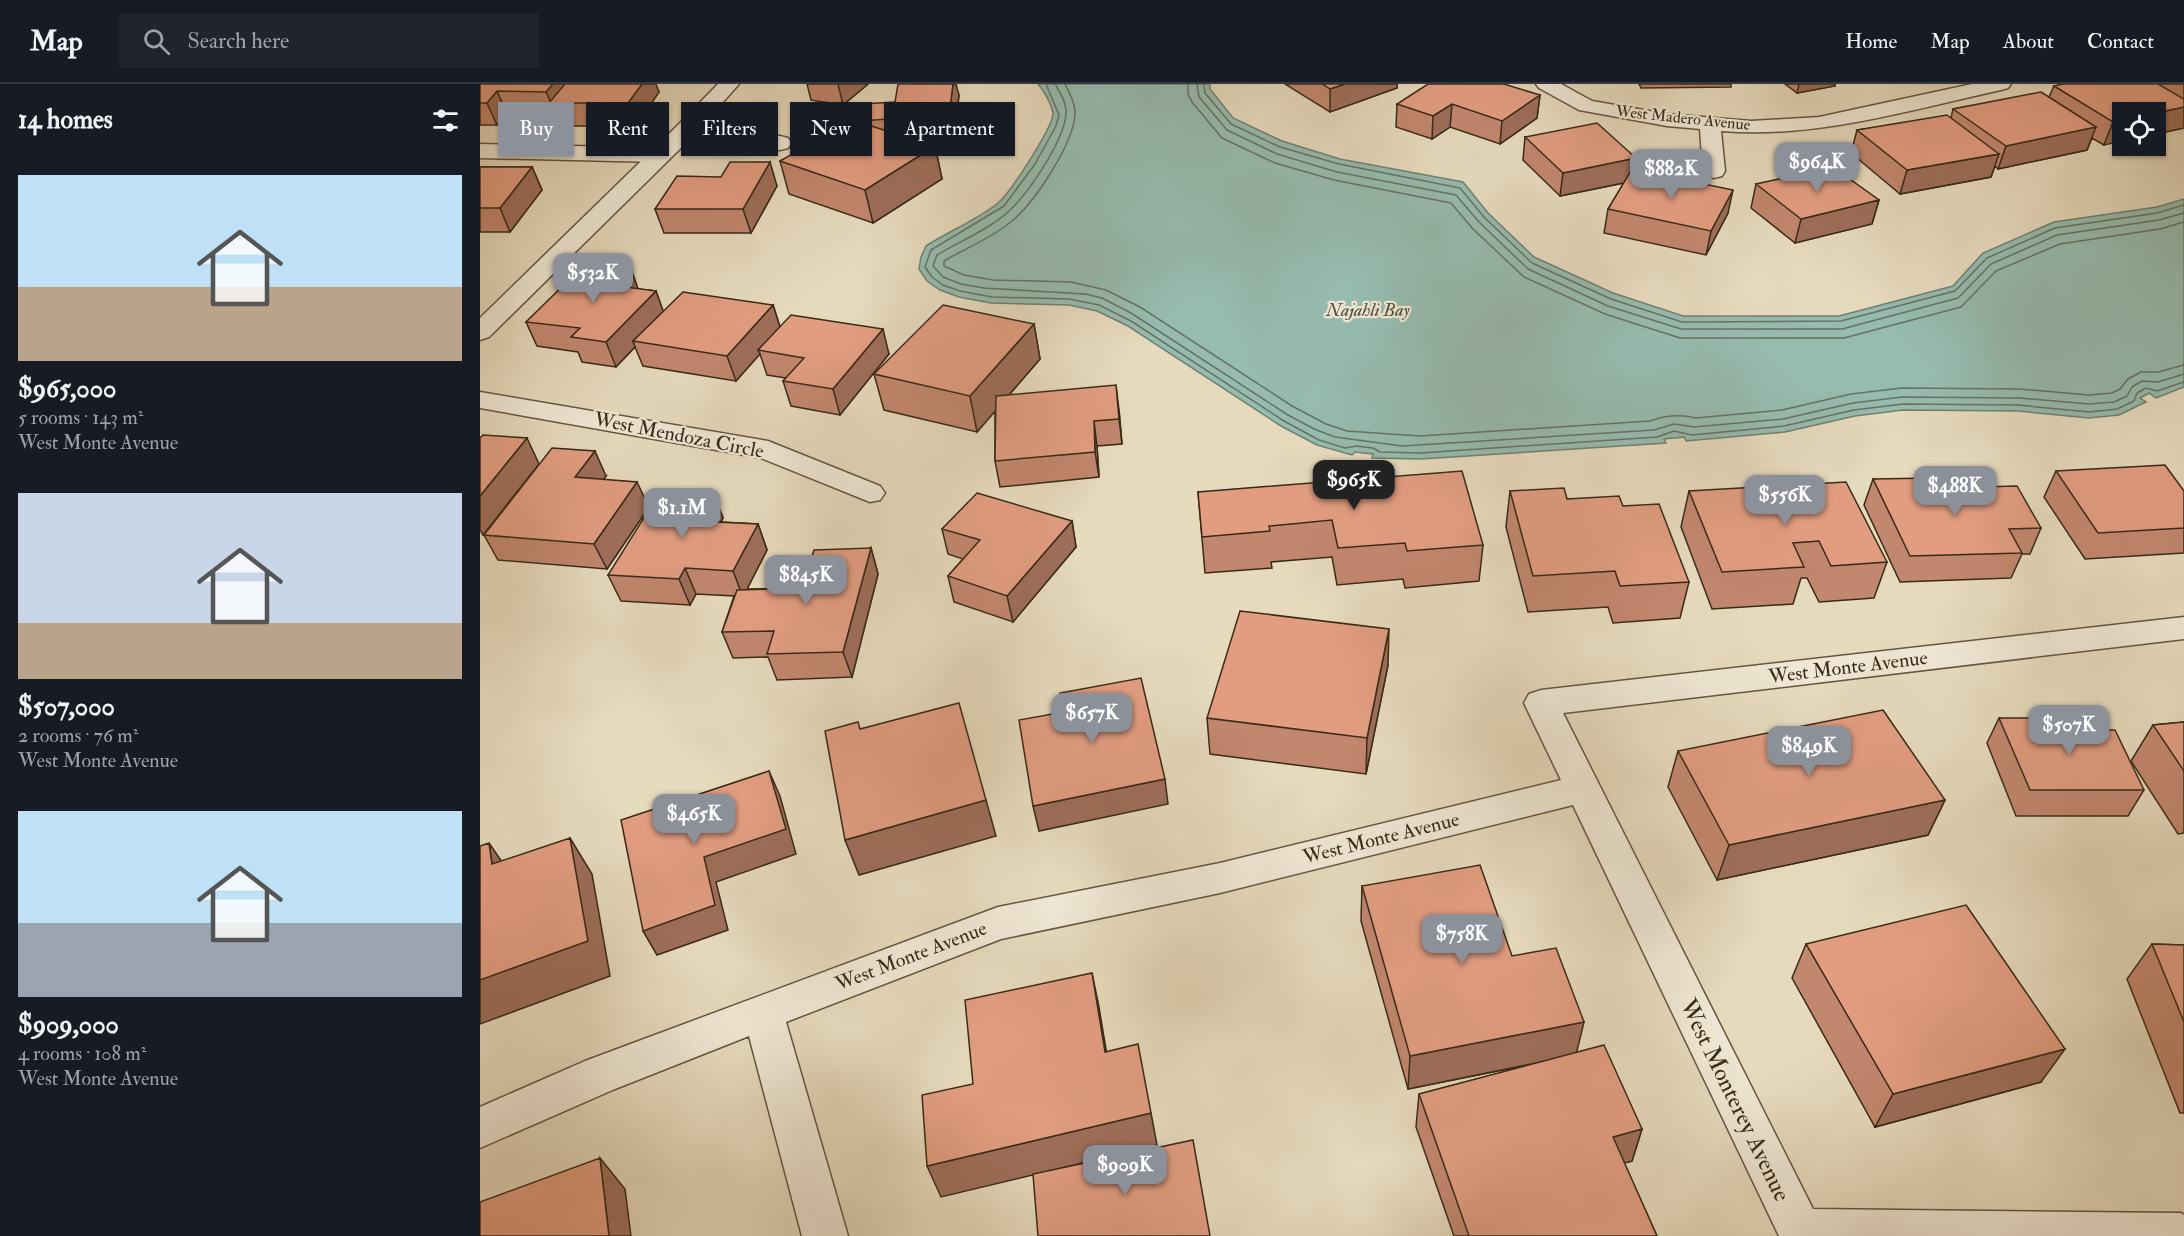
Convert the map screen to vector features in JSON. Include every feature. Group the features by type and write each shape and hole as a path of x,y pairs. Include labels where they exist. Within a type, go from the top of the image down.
{"street":[{"path":"712,102 729,84"},
{"name":"West Madero Avenue","path":"1546,84 1586,106 1667,120 1751,127 1819,123 2001,84"},
{"path":"1710,123 1714,171"},
{"path":"669,146 681,135"},
{"path":"480,151 586,153"},
{"path":"480,332 659,156"},
{"name":"West Mendoza Circle","path":"480,400 768,450 870,493"},
{"name":"West Monte Avenue","path":"480,1128 600,1075 998,923 1220,878 1583,788 1541,703 2184,628"},
{"name":"West Monterey Avenue","path":"1583,788 1800,1231 2181,1236"},
{"path":"764,1012 825,1236"}],"water":[{"name":"Najahli Bay","path":"1038,84 1210,84 1210,89 1233,118 1282,141 1340,159 1463,182 1488,213 1534,257 1613,293 1683,316 1839,316 1953,286 1983,253 2054,222 2157,207 2184,199 2184,387 2156,398 2149,393 2140,398 2146,402 2119,415 2089,418 2018,411 1903,410 1855,416 1785,432 1686,441 1684,437 1664,439 1666,443 1421,459 1372,458 1373,454 1355,452 1352,455 1317,445 1281,426 1128,326 1097,311 1069,305 991,303 959,297 940,290 927,281 919,269 926,246 998,203 1012,187 1047,131 1053,113 1047,97"}],"building":[{"path":"480,84 553,84 546,92 497,91 487,103 480,103"},
{"path":"565,84 642,84 629,102 550,102"},
{"path":"898,84 953,84 951,102 895,102"},
{"path":"1322,84 1345,84 1330,89"},
{"path":"1428,84 1504,84 1540,95 1502,121 1452,104 1433,116 1397,104"},
{"path":"2064,84 2158,84 2184,99 2184,107 2166,111 2166,102 2112,102 2112,121 2054,86"},
{"path":"2041,92 2096,127 2006,146 1953,109"},
{"path":"872,103 884,103 884,119 872,120"},
{"path":"1947,115 1999,154 1907,170 1857,130"},
{"path":"1597,123 1636,158 1563,173 1525,137"},
{"path":"872,126 884,130 884,156 919,156 865,190 780,161 790,155 872,156"},
{"path":"730,162 770,162 743,209 655,209 677,176 721,177"},
{"path":"480,167 532,167 500,208 480,208"},
{"path":"1833,167 1879,200 1801,219 1756,184"},
{"path":"1632,169 1733,190 1711,231 1608,209"},
{"path":"583,266 632,272 618,286 656,291 606,342 571,337 580,328 526,322"},
{"path":"683,292 773,305 727,356 633,341"},
{"path":"943,305 1034,324 970,396 874,374"},
{"path":"791,315 883,329 833,389 783,381 804,358 758,350"},
{"path":"1116,385 1119,419 1094,421 1095,452 995,461 996,396"},
{"path":"483,435 527,438 480,496 480,438"},
{"path":"552,448 595,451 575,477 637,482 594,544 484,535"},
{"path":"2165,465 2184,491 2184,528 2098,533 2056,471"},
{"path":"1462,471 1483,545 1407,551 1405,543 1338,548 1332,520 1269,526 1270,531 1202,537 1198,492"},
{"path":"1934,478 1940,488 2017,486 2041,528 2009,529 2022,553 1910,556 1873,479"},
{"path":"1846,482 1887,562 1831,566 1819,541 1793,543 1804,567 1722,572 1689,491"},
{"path":"1564,488 1567,499 1619,496 1623,506 1659,504 1689,582 1620,586 1615,571 1533,576 1510,491"},
{"path":"662,489 713,492 696,521 758,524 733,571 685,568 679,579 608,575"},
{"path":"977,493 1072,521 1007,596 948,576 980,540 942,529"},
{"path":"871,548 843,652 767,654 774,631 722,632 737,590 802,588 814,550"},
{"path":"1240,611 1389,629 1367,738 1207,718"},
{"path":"1141,678 1165,779 1033,806 1019,720 1064,712 1060,693"},
{"path":"959,703 986,800 845,840 825,731 858,722 860,729"},
{"path":"1883,710 1945,800 1729,845 1678,751"},
{"path":"1999,718 2069,718 2075,730 2115,730 2144,790 2030,790"},
{"path":"2184,722 2184,771 2153,725"},
{"path":"769,771 786,829 704,857 715,905 643,931 621,820"},
{"path":"570,838 588,941 480,980 480,846 489,843 492,864"},
{"path":"1480,865 1512,956 1556,948 1584,1022 1410,1056 1362,886"},
{"path":"1966,905 2065,1049 1893,1094 1806,944"},
{"path":"2152,944 2184,945 2184,1022"},
{"path":"1092,973 1105,1052 1138,1044 1151,1113 927,1166 922,1095 973,1084 965,1000"},
{"path":"1604,1045 1642,1129 1613,1137 1657,1236 1469,1236 1419,1094"},
{"path":"1193,1140 1210,1236 1038,1236 1033,1174"},
{"path":"600,1158 609,1236 480,1236 480,1202"}]}
